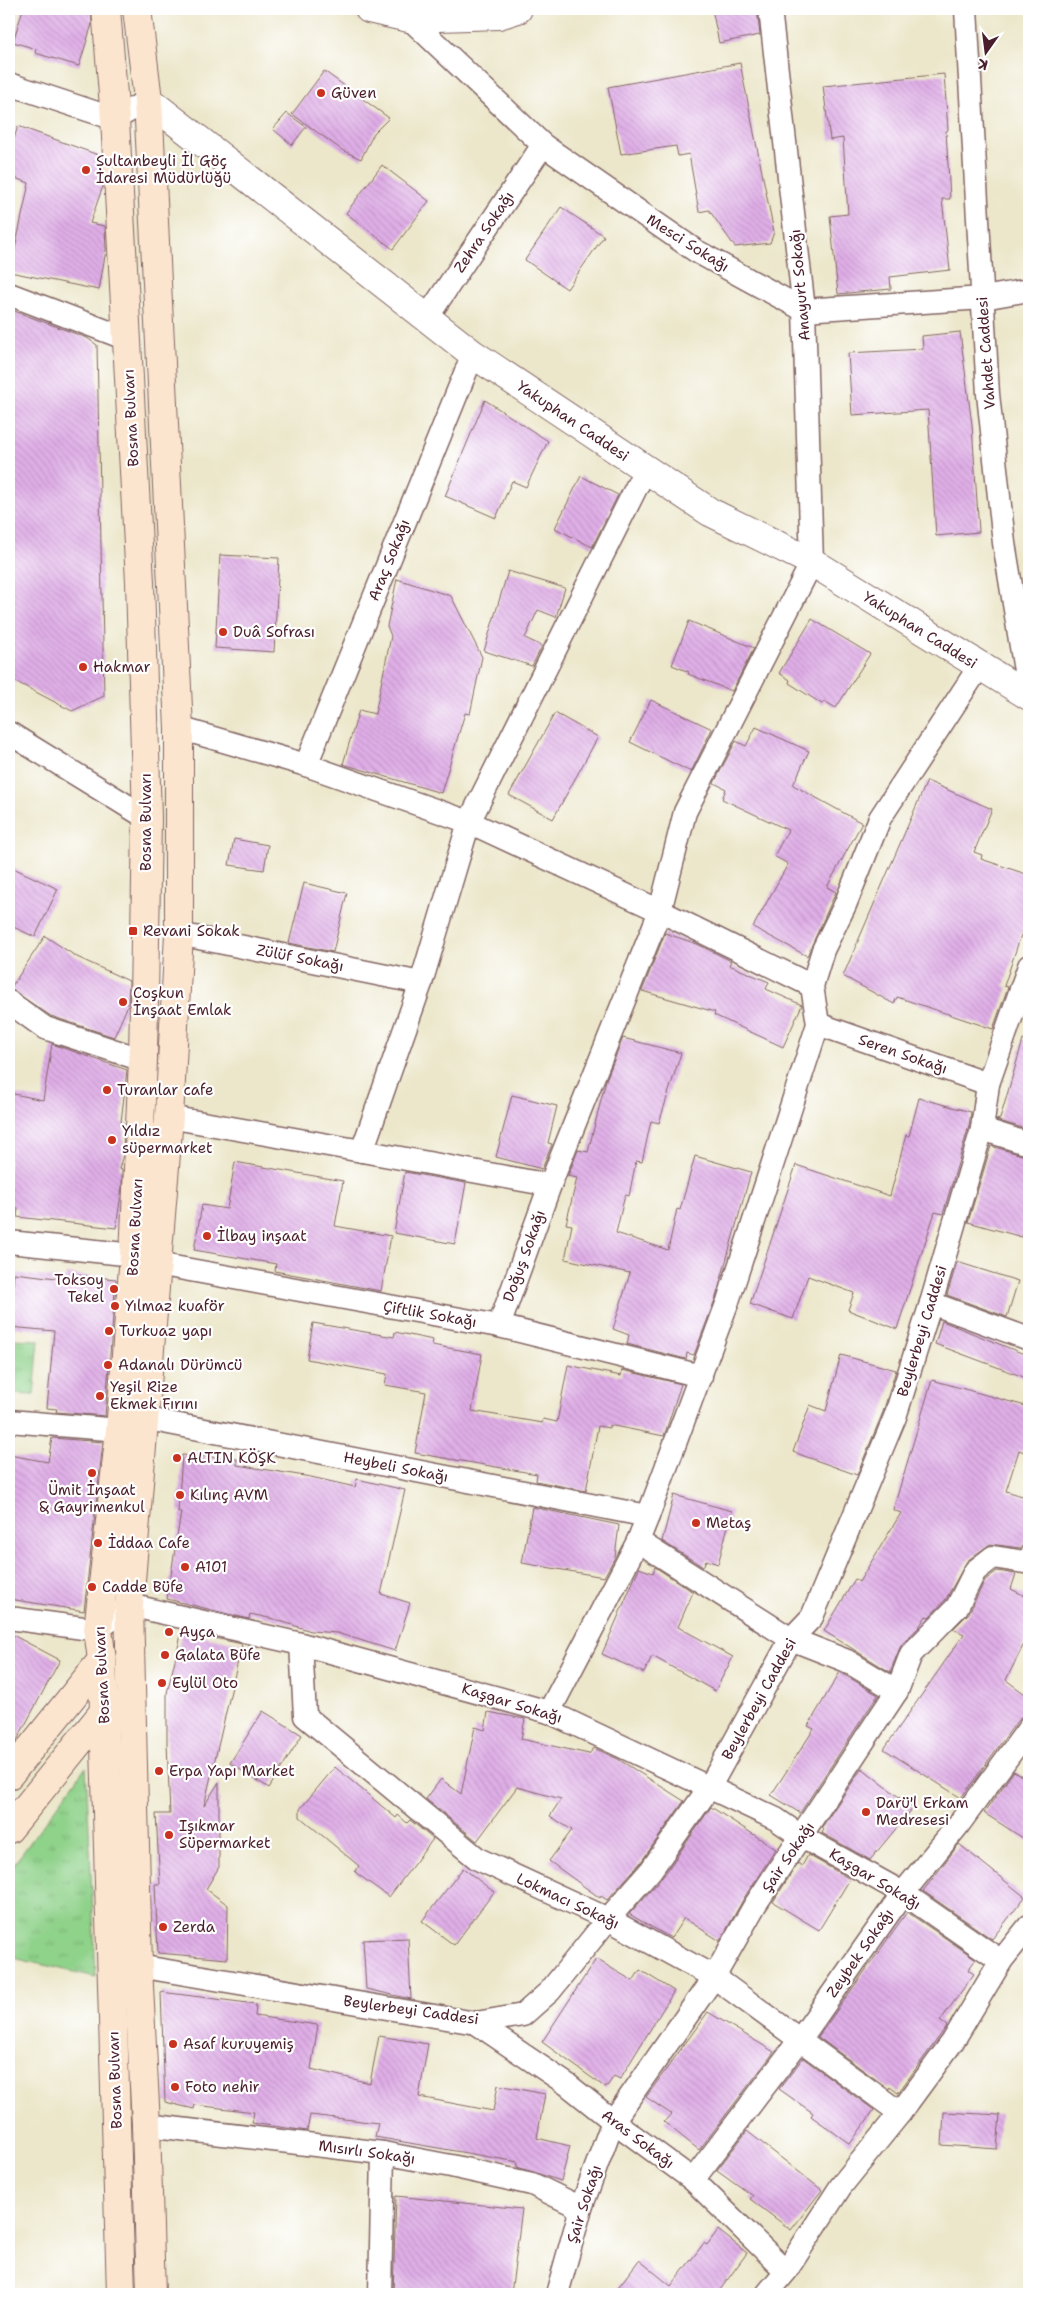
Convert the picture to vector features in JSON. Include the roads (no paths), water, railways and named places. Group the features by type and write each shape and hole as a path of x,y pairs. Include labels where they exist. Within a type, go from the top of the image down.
{"main road":[{"name":"Bosna Bulvarı","path":"106,9 115,119 140,582 147,818 143,1060 145,1260"},
{"name":"Bosna Bulvarı","path":"137,9 148,100 179,728 179,934 169,1118 145,1260 132,1424 128,1605 132,1678 138,1966 146,2125 151,2294"},
{"name":"Bosna Bulvarı","path":"121,2294 104,1711 102,1660 98,1630 132,1424"},
{"path":"9,1775 102,1660 117,1662 132,1678 9,1829"}],"street":[{"path":"369,9 409,18 499,15 518,9"},
{"name":"Anayurt Sokağı","path":"770,9 804,310 812,562"},
{"name":"Vahdet Caddesi","path":"966,9 988,394 1004,543 1029,695"},
{"name":"Mesci Sokağı","path":"409,18 543,145 696,251 804,310"},
{"path":"9,84 115,119 148,100"},
{"name":"Yakuphan Caddesi","path":"148,100 473,354 710,512 812,562 979,667 1029,695"},
{"name":"Zehra Sokağı","path":"426,319 543,145"},
{"path":"804,310 983,298 1029,290"},
{"path":"9,294 127,339"},
{"name":"Araç Sokağı","path":"306,765 473,354"},
{"path":"362,1151 421,983 469,822 645,470"},
{"name":"Doğuş Sokağı","path":"498,1326 550,1185 660,911 685,812 812,562"},
{"path":"549,1712 638,1541 732,1292 818,1024 812,986 823,950 845,905 880,818 979,667"},
{"path":"179,728 306,765 469,822 660,911 812,986"},
{"path":"9,732 147,818"},
{"name":"Zülüf Sokağı","path":"179,934 421,983"},
{"name":"Beylerbeyi Caddesi","path":"138,1966 476,2023 524,2015 550,1991 608,1918 651,1870 709,1788 791,1638 812,1617 895,1417 932,1303 982,1129 988,1084 1029,966"},
{"path":"9,1002 45,1028 143,1060"},
{"name":"Seren Sokağı","path":"818,1024 988,1084"},
{"path":"169,1118 550,1185"},
{"path":"982,1129 1029,1144"},
{"name":"Çiftlik Sokağı","path":"9,1242 145,1260 498,1326 700,1376"},
{"path":"932,1303 1029,1339"},
{"name":"Heybeli Sokağı","path":"9,1421 132,1424 648,1516"},
{"path":"638,1541 791,1638 847,1661 897,1691"},
{"name":"Şair Sokağı","path":"557,2294 581,2208 613,2121 714,1977 755,1905 897,1691 911,1654 957,1607 974,1571 993,1557 1024,1562 1029,1558"},
{"path":"9,1618 98,1630 128,1605"},
{"name":"Kaşgar Sokağı","path":"128,1605 301,1644 549,1712 776,1819 802,1836 903,1893 1001,1961"},
{"name":"Lokmacı Sokağı","path":"301,1644 305,1716 478,1859 608,1918 714,1977 900,2114"},
{"name":"Zeybek Sokağı","path":"693,2180 799,2041 903,1893 959,1824 1029,1728"},
{"path":"767,2294 786,2271 841,2186 900,2114 953,2041 1001,1961 1029,1926"},
{"name":"Aras Sokağı","path":"476,2023 568,2085 693,2180 786,2271"},
{"name":"Mısırlı Sokağı","path":"146,2125 383,2153 532,2184 581,2208"},
{"path":"380,2294 383,2153"}],"place":[{"name":"Güven","path":"321,93"},
{"name":"Sultanbeyli İl Göç İdaresi Müdürlüğü","path":"86,170"},
{"name":"Duâ Sofrası","path":"223,632"},
{"name":"Hakmar","path":"83,667"},
{"name":"Revani Sokak","path":"133,931"},
{"name":"Coşkun İnşaat Emlak","path":"123,1002"},
{"name":"Turanlar cafe","path":"107,1090"},
{"name":"Yıldız süpermarket","path":"112,1140"},
{"name":"İlbay inşaat","path":"207,1236"},
{"name":"Toksoy Tekel","path":"114,1289"},
{"name":"Yılmaz kuaför","path":"115,1306"},
{"name":"Turkuaz yapı","path":"109,1331"},
{"name":"Adanalı Dürümcü","path":"108,1365"},
{"name":"Yeşil Rize Ekmek Fırını","path":"100,1396"},
{"name":"ALTIN KÖŞK","path":"177,1458"},
{"name":"Ümit İnşaat & Gayrimenkul","path":"92,1473"},
{"name":"Kılınç AVM","path":"180,1495"},
{"name":"Metaş","path":"696,1523"},
{"name":"İddaa Cafe","path":"98,1543"},
{"name":"A101","path":"185,1567"},
{"name":"Cadde Büfe","path":"92,1587"},
{"name":"Ayça","path":"169,1632"},
{"name":"Galata Büfe","path":"165,1655"},
{"name":"Eylül Oto","path":"162,1683"},
{"name":"Erpa Yapı Market","path":"159,1771"},
{"name":"Darü'l Erkam Medresesi","path":"866,1812"},
{"name":"Işıkmar Süpermarket","path":"169,1835"},
{"name":"Zerda","path":"163,1927"},
{"name":"Asaf kuruyemiş","path":"173,2044"},
{"name":"Foto nehir","path":"175,2087"}]}
